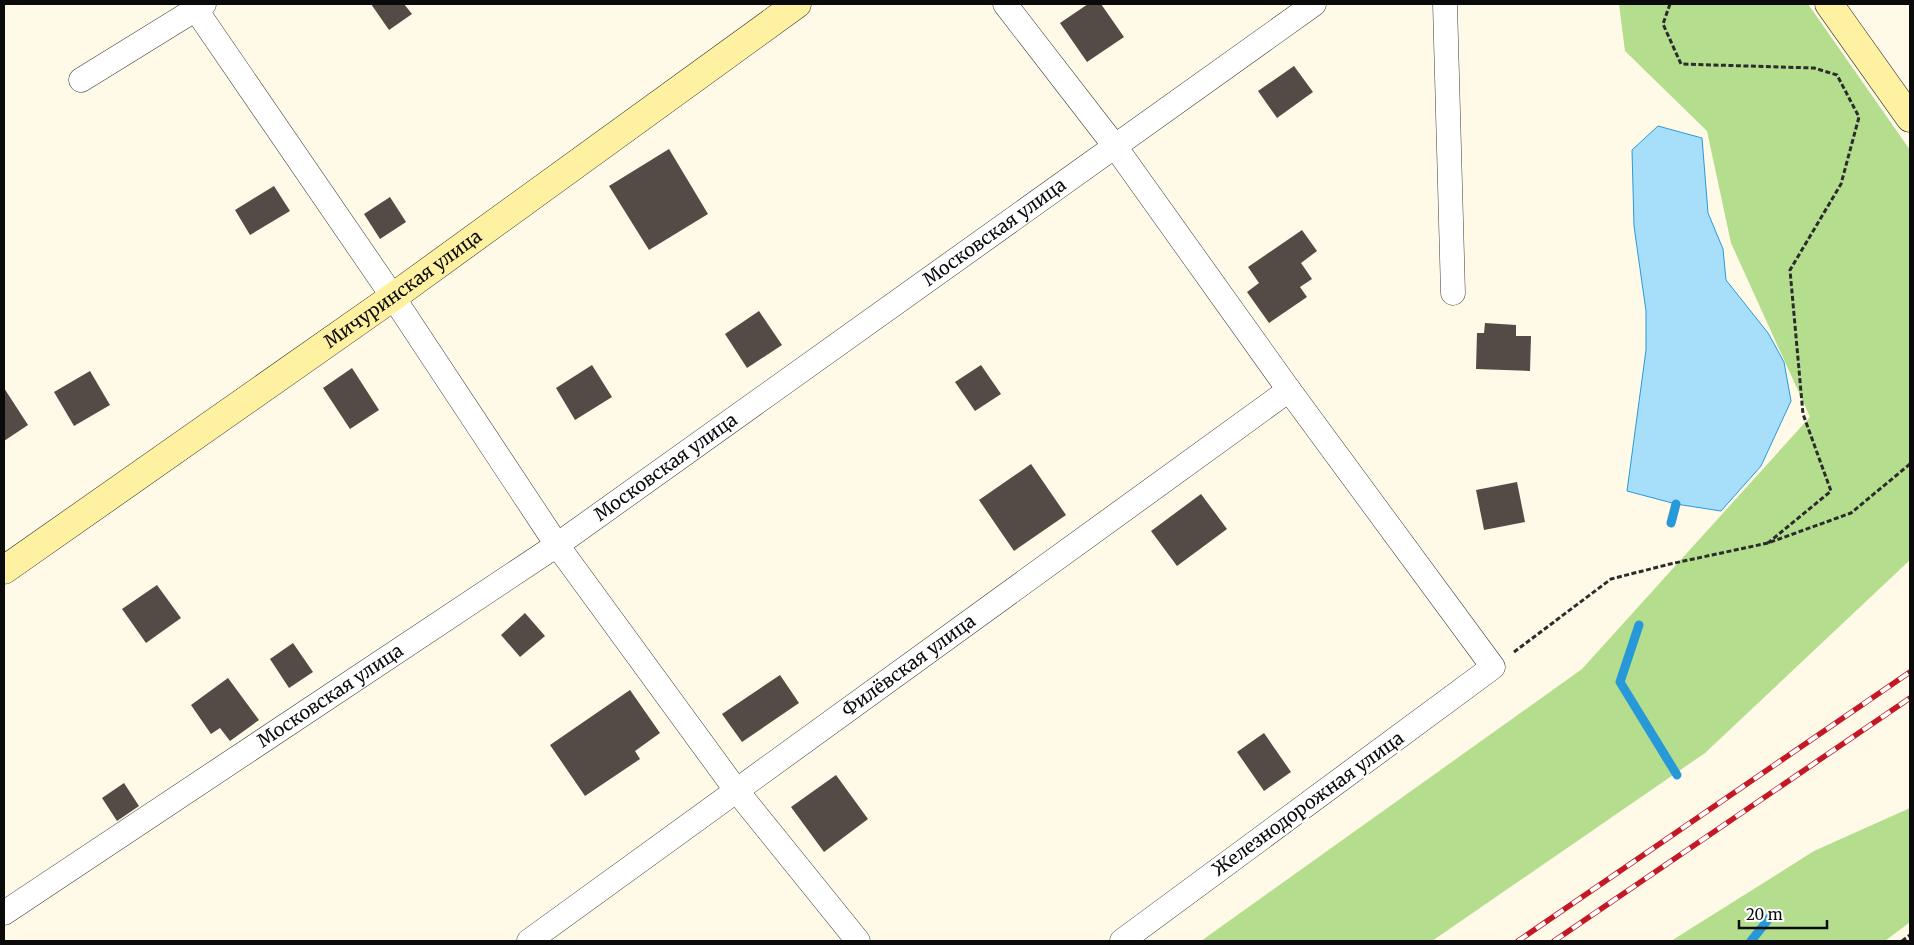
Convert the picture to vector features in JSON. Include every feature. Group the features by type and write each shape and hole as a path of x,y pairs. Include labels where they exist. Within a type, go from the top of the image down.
{"street":[{"name":"Мичуринская улица","path":"4,570 393,297 797,4"},
{"path":"1005,4 1114,145 1288,390 1493,667"},
{"name":"Московская улица","path":"4,913 557,545 1114,145 1314,4"},
{"path":"1445,4 1453,293"},
{"path":"1829,4 1910,118"},
{"path":"81,80 198,6 557,545 736,790 858,941"},
{"name":"Филёвская улица","path":"530,941 1288,390"},
{"name":"Железнодорожная улица","path":"1122,941 1493,667"}],"path":[{"path":"1670,4 1663,24 1681,64 1814,68 1829,72 1837,75 1859,117 1841,184 1790,270 1803,414 1831,491 1768,543"},
{"path":"1493,667 1611,579 1768,543 1850,513 1910,464"},
{"path":"1902,941 1910,935"}],"green space":[{"path":"1619,4 1808,4 1910,150 1910,560 1705,753 1432,941 1201,941 1582,669 1810,417 1731,243 1707,131 1625,51"},
{"path":"1910,808 1910,922 1885,941 1671,941 1814,851"}],"water":[{"path":"1658,126 1702,138 1708,213 1723,249 1726,280 1768,333 1784,362 1791,401 1761,466 1721,511 1676,504 1627,491 1646,350 1646,311 1634,226 1632,150"}],"building":[{"path":"371,4 404,4 412,14 389,30"},
{"path":"1088,4 1101,4 1124,37 1087,62 1060,23"},
{"path":"1294,66 1313,92 1277,118 1258,91"},
{"path":"669,149 708,214 649,250 609,186"},
{"path":"274,186 290,211 250,235 235,210"},
{"path":"390,197 406,222 380,239 364,214"},
{"path":"1302,230 1317,251 1301,263 1312,279 1300,287 1307,297 1269,323 1247,292 1259,283 1248,267"},
{"path":"759,311 782,345 747,368 725,334"},
{"path":"1485,323 1516,325 1516,336 1531,336 1530,371 1476,369 1477,333 1484,333"},
{"path":"592,365 612,397 575,420 556,388"},
{"path":"981,365 1001,394 975,411 955,382"},
{"path":"352,368 379,410 350,429 323,388"},
{"path":"90,371 110,405 74,426 54,392"},
{"path":"4,388 28,425 4,441"},
{"path":"1031,464 1066,515 1014,551 979,500"},
{"path":"1517,482 1525,522 1484,530 1476,490"},
{"path":"1201,494 1227,529 1177,566 1151,531"},
{"path":"157,585 181,618 146,643 122,609"},
{"path":"525,613 545,636 520,657 501,635"},
{"path":"293,643 313,672 289,688 270,659"},
{"path":"780,675 799,703 742,742 722,714"},
{"path":"228,678 259,720 230,741 220,728 211,734 191,705"},
{"path":"630,690 660,733 635,751 640,759 585,796 550,745"},
{"path":"1264,733 1291,772 1264,791 1237,752"},
{"path":"836,775 868,819 824,852 791,807"},
{"path":"124,783 139,806 117,821 102,798"}],"waterway":[{"path":"1671,523 1676,504"},
{"path":"1639,625 1620,682 1677,775"},
{"path":"1751,941 1771,916"}],"railway":[{"path":"1518,941 1910,672"},
{"path":"1554,941 1910,698"}]}
